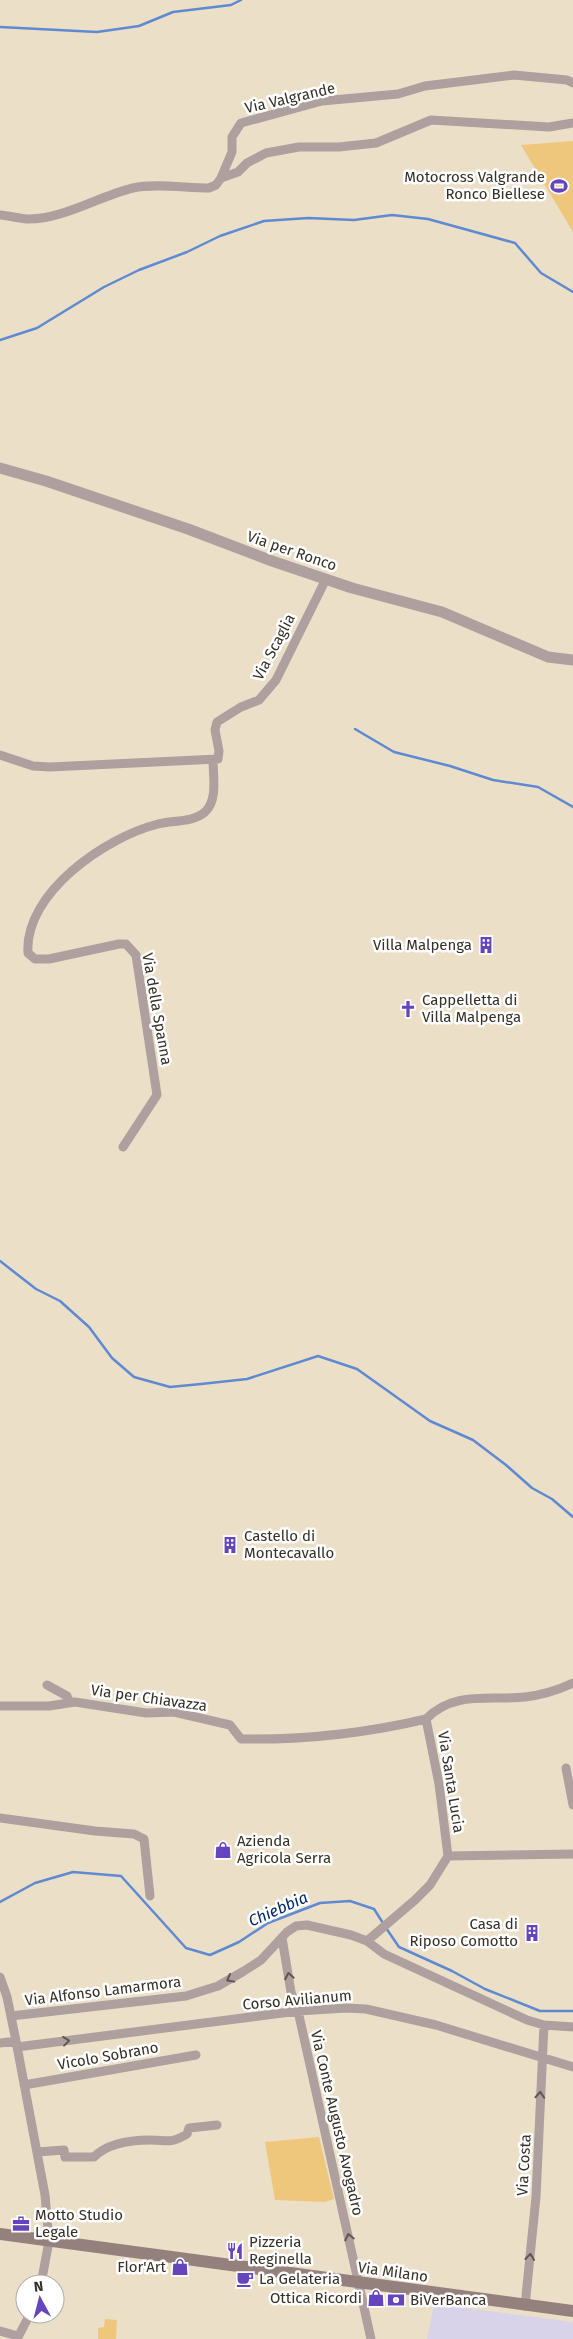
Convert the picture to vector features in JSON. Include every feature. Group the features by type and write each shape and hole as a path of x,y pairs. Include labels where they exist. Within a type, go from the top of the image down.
{"main road":[{"name":"Via Milano","path":"0,2234 573,2312"}],"street":[{"name":"Via Valgrande","path":"221,178 232,152 232,137 242,122 322,102 398,94 425,86 514,75 567,80 573,83"},
{"path":"0,215 28,219 73,209 133,188 150,185 209,188 216,185 221,178 238,172 247,163 266,154 299,147 339,147 376,143 431,120 549,128 573,123"},
{"name":"Via per Ronco","path":"0,468 46,481 188,529 326,579 442,612 548,657 573,660"},
{"name":"Via Scaglia","path":"213,760 218,759 219,751 215,730 217,722 241,707 259,700 276,680 326,579"},
{"path":"0,755 33,766 50,767 213,760"},
{"name":"Via della Spanna","path":"123,1147 157,1095 136,955 126,944 118,944 48,959 35,959 28,953 28,943 34,923 50,892 77,866 100,850 139,830 196,817 206,811 213,798 213,760"},
{"name":"Via Santa Lucia","path":"366,1941 416,1900 430,1885 448,1856 439,1784 426,1719 448,1702 477,1697 525,1697 573,1683"},
{"name":"Via per Chiavazza","path":"47,1685 67,1696 69,1701"},
{"name":"Via per Chiavazza","path":"0,1706 49,1706 69,1701 146,1713 174,1712 230,1725 241,1739 328,1737 380,1730 426,1719"},
{"path":"566,1768 573,1805"},
{"path":"0,1818 95,1831 134,1834 144,1839 150,1896"},
{"path":"448,1856 573,1854"},
{"name":"Via Alfonso Lamarmora","path":"11,2016 186,1996 218,1986 244,1971 261,1960 287,1932 296,1926 306,1925 351,1935 366,1941 384,1954 471,1996 527,2020 544,2025 573,2027"},
{"name":"Via Conte Augusto Avogadro","path":"282,1938 292,1992 298,2011 371,2339"},
{"path":"0,1976 17,2044 45,2195 49,2241 44,2274"},
{"name":"Corso Avilianum","path":"0,2043 17,2044 298,2011 346,2008 366,2009 436,2026 573,2067"},
{"name":"Via Costa","path":"525,2306 536,2197 544,2025"},
{"name":"Vicolo Sobrano","path":"24,2085 196,2055"},
{"path":"37,2152 64,2150 65,2157 94,2157 102,2150 113,2145 151,2140 164,2142 177,2140 188,2134 189,2128 217,2125"},
{"path":"0,2331 17,2337 24,2324"}],"shaded area":[{"name":"Motocross Valgrande Ronco Biellese","path":"573,141 573,232 521,145"},
{"path":"319,2137 334,2199 325,2202 275,2200 265,2142"},
{"path":"434,2304 573,2322 573,2339 427,2339"},
{"path":"105,2319 117,2320 116,2339 98,2339 98,2328 104,2327"}],"waterway":[{"path":"0,27 97,32 139,26 173,12 231,5 241,0"},
{"path":"0,340 37,328 104,287 139,270 187,252 220,236 264,221 308,218 354,220 392,215 428,219 515,243 541,273 573,292"},
{"path":"355,729 394,752 450,766 493,780 538,787 573,807"},
{"path":"0,1261 36,1289 60,1301 89,1327 112,1358 134,1377 170,1387 247,1379 318,1356 357,1369 430,1421 473,1440 532,1488 552,1499 573,1517"},
{"name":"Chiebbia","path":"0,1902 35,1883 73,1872 121,1876 186,1948 210,1955 239,1942 268,1923 320,1903 350,1901 374,1909 383,1923"},
{"name":"Chiebbia","path":"386,1928 399,1947 452,1971 485,1989 540,2011 573,2011"}],"place":[{"name":"Motocross Valgrande Ronco Biellese","path":"559,186"},
{"name":"Villa Malpenga","path":"486,945"},
{"name":"Cappelletta di Villa Malpenga","path":"408,1009"},
{"name":"Castello di Montecavallo","path":"230,1545"},
{"name":"Azienda Agricola Serra","path":"223,1850"},
{"name":"Casa di Riposo Comotto","path":"532,1933"},
{"name":"Motto Studio Legale","path":"21,2224"},
{"name":"Pizzeria Reginella","path":"235,2251"},
{"name":"Flor'Art","path":"180,2267"},
{"name":"La Gelateria","path":"245,2279"},
{"name":"Ottica Ricordi","path":"376,2298"},
{"name":"BiVerBanca","path":"396,2300"}]}
